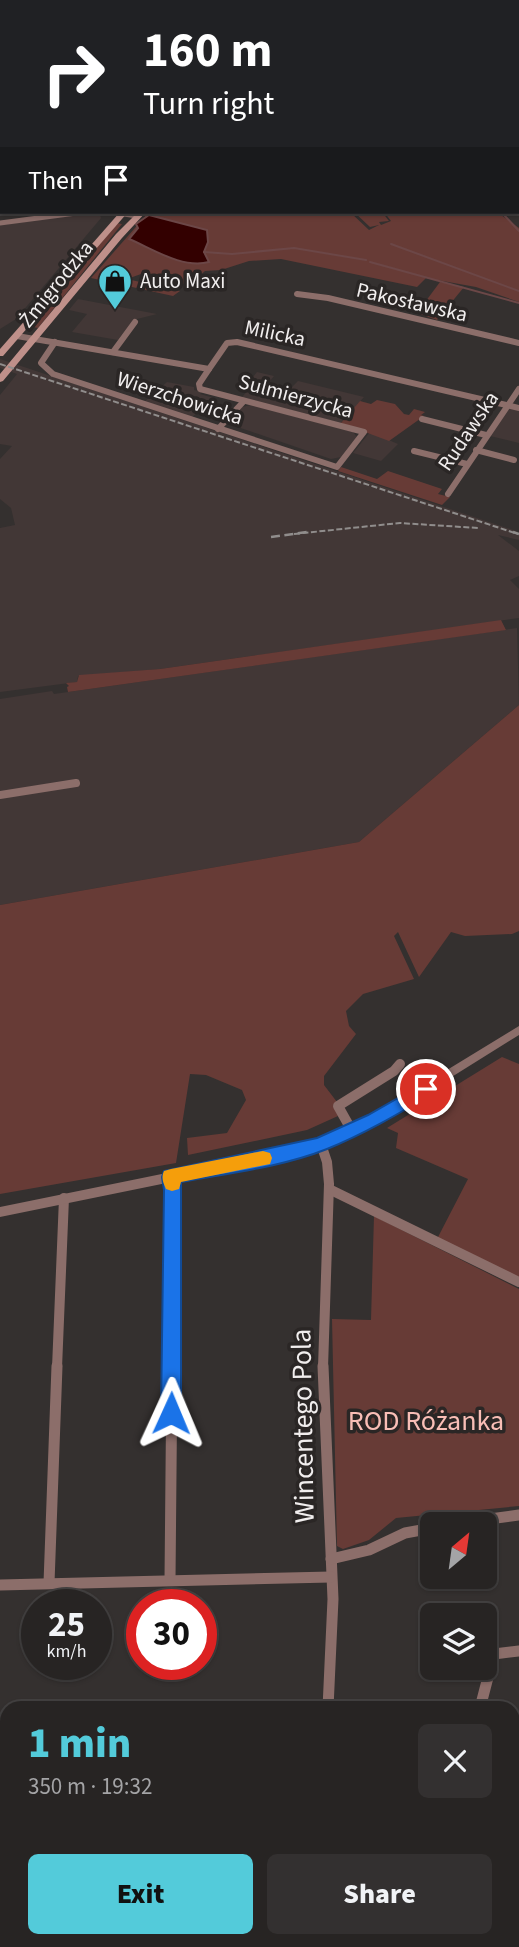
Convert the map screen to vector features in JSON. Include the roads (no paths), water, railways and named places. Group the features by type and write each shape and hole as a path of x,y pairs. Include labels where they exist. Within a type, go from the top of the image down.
{"main road":[{"name":"Żmigrodzka","path":"0,354 121,214"},
{"name":"Żmigrodzka","path":"0,379 139,214"}],"street":[{"path":"0,223 69,214"},
{"path":"110,214 113,221"},
{"name":"Pakosławska","path":"296,294 328,298 519,343"},
{"path":"113,352 135,321"},
{"path":"17,336 209,369"},
{"name":"Milicka","path":"209,369 227,343 235,341 519,408"},
{"name":"Wierzchowicka","path":"55,342 41,363 53,374 337,467"},
{"name":"Sulmierzycka","path":"209,369 199,384 200,389 364,432 337,467"},
{"name":"Rudawska","path":"448,494 519,389"},
{"path":"218,429 244,401"},
{"path":"422,419 486,435"},
{"path":"476,450 514,460"},
{"path":"414,451 467,464"},
{"path":"0,795 76,783"},
{"path":"0,1212 275,1156 321,1144 396,1107 519,1030"},
{"path":"352,1131 338,1106 394,1071 400,1064"},
{"name":"Wincentego Pola","path":"321,1144 327,1162 328,1189 323,1360 333,1599 328,1701"},
{"path":"170,1580 171,1177"},
{"path":"328,1189 519,1282"},
{"path":"49,1583 64,1198"},
{"path":"497,1518 519,1515"},
{"path":"331,1559 369,1550 404,1533 420,1530"},
{"path":"0,1585 331,1577"},
{"path":"482,1701 494,1654 519,1651"}],"waterway":[{"path":"504,215 519,231"},
{"path":"391,244 519,291"},
{"path":"204,252 232,254 294,248 366,260"},
{"path":"370,262 519,303"}],"railway":[{"path":"0,364 518,534"},
{"path":"294,534 400,523 478,528"},
{"path":"271,537 307,532"},
{"path":"513,532 519,534"}],"place":[{"name":"Auto Maxi","path":"115,311"}],"park label":[{"name":"ROD Różanka","path":"426,1421"}]}
